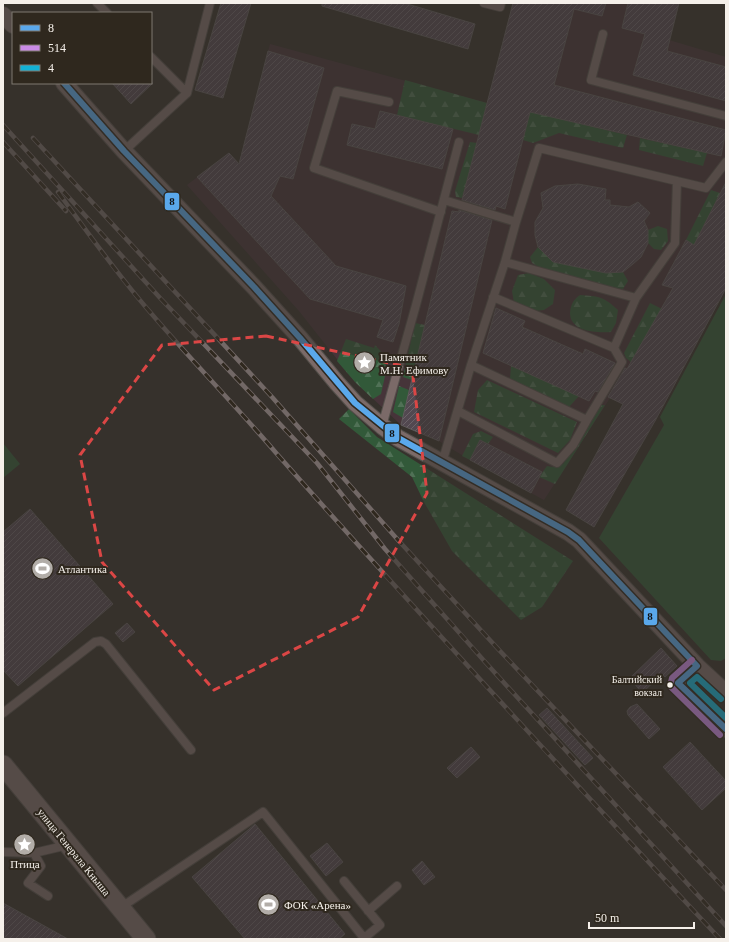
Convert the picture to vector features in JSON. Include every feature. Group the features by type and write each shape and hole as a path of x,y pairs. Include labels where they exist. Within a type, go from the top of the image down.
{"street":[{"path":"3,15 12,24"},
{"path":"65,84 124,150 254,287 355,402 398,438 568,532 579,540 697,666 726,693"},
{"path":"697,666 678,683 726,730"},
{"path":"711,715 726,700"},
{"name":"улица Генерала Кныша","path":"3,765 146,939"}],"lane":[{"path":"97,3 106,12"},
{"path":"124,150 187,93 210,3"},
{"path":"484,3 500,7 501,3"},
{"path":"603,34 591,80 726,116"},
{"path":"152,58 187,93"},
{"path":"389,102 337,91 314,168 441,212"},
{"path":"382,426 459,142"},
{"path":"442,463 539,148 706,188 726,162"},
{"path":"614,348 636,298 675,243 677,181"},
{"path":"444,200 516,222"},
{"path":"505,262 636,298"},
{"path":"458,411 557,463 573,445 622,362 614,348 493,297"},
{"path":"471,365 587,420"},
{"path":"3,713 95,642 101,641 106,644 191,750"},
{"path":"120,908 263,812 364,939 380,925 344,881"},
{"path":"3,852 34,853 69,845"},
{"path":"34,853 41,866 28,883 48,896"},
{"path":"368,910 397,886"}],"highlighted area":[{"path":"266,336 412,368 427,493 358,617 214,690 102,562 80,455 162,345"}],"shaded area":[{"path":"513,3 679,3 669,40 726,57 726,288 655,422 610,398 544,500 470,460 439,441 401,425 355,382 299,311 187,185 229,153 239,163 270,44 487,103"}],"green space":[{"path":"405,80 487,103 479,135 397,115"},
{"path":"530,112 627,135 623,148 559,133 533,143 523,140"},
{"path":"640,138 707,153 703,166 639,150"},
{"path":"470,142 477,143 462,198 456,197 455,191"},
{"path":"711,190 720,193 694,245 686,240"},
{"path":"658,226 667,229 668,241 661,250 654,249 648,243 648,230"},
{"path":"538,247 553,261 623,272 628,281 623,289 606,287 541,268 532,263 530,257"},
{"path":"529,273 544,279 555,290 553,304 544,310 535,311 514,303 512,291 518,275"},
{"path":"726,294 726,658 721,661 711,660 599,538 664,425 660,417"},
{"path":"580,295 601,298 609,302 618,310 616,323 611,332 585,330 574,324 571,319 570,310 574,301"},
{"path":"650,303 662,309 631,362 626,358 624,353"},
{"path":"415,323 425,325 412,380 403,377"},
{"path":"346,339 374,348 375,345 386,357 385,376 381,394 373,399 355,382 337,361"},
{"path":"511,366 579,396 569,407 510,379"},
{"path":"487,380 577,422 570,440 558,453 474,412 478,390"},
{"path":"399,386 409,390 403,418 393,412"},
{"path":"600,405 605,405 555,484 539,477 547,466 553,467 563,464"},
{"path":"349,409 377,437 573,561 542,607 521,620 452,551 424,502 412,477 339,419"},
{"path":"481,431 493,437 488,444 480,440 470,460 462,456 473,434"},
{"path":"3,443 20,464 3,478"}],"building":[{"path":"221,3 251,3 223,98 195,90"},
{"path":"322,3 404,3 475,24 468,49 322,6"},
{"path":"513,3 606,3 602,16 574,9 554,85 726,130 721,156 530,112 505,209 496,206 495,210 462,200"},
{"path":"628,3 679,3 667,51 726,67 726,101 633,75 645,34 622,28"},
{"path":"268,51 324,68 293,179 280,176 271,196 336,266 406,286 399,324 393,342 377,337 383,320 310,299 197,177 229,153 239,164"},
{"path":"113,84 152,84 131,104"},
{"path":"380,111 453,129 442,169 347,145 352,124 375,129"},
{"path":"726,182 726,288 655,421 594,527 566,510 623,404 608,397 625,368 627,369 673,288 662,285 686,240 694,245"},
{"path":"578,184 606,189 605,200 610,200 610,205 629,207 638,202 650,213 644,221 648,230 648,243 641,257 623,272 606,273 553,262 538,247 535,235 535,222 543,208 541,193 555,186"},
{"path":"459,210 492,220 439,441 401,425 452,211 459,212"},
{"path":"496,308 525,321 522,327 583,354 585,349 615,363 598,392 595,391 589,401 483,353"},
{"path":"480,440 542,472 531,493 470,460"},
{"name":"Атлантика","path":"30,509 113,604 18,686 3,670 3,532"},
{"path":"127,623 135,632 123,642 115,633"},
{"path":"661,648 677,666 665,677 662,674 642,693 630,678"},
{"path":"637,704 660,729 649,739 628,715 627,711 630,707"},
{"path":"547,708 593,758 585,765 539,715"},
{"path":"690,742 726,781 726,788 702,810 663,767"},
{"path":"471,747 480,757 457,778 447,768"},
{"name":"ФОК «Арена»","path":"255,824 345,934 339,939 245,939 192,877"},
{"path":"327,843 343,862 326,876 310,856"},
{"path":"422,861 435,877 424,885 412,870"},
{"path":"3,903 68,939 3,939"}],"railway":[{"path":"3,125 161,299 317,463 385,549 486,663 726,926"},
{"path":"33,138 272,397 398,540 500,651 726,890"},
{"path":"3,142 66,211"},
{"path":"58,192 114,268 166,330 442,637 720,939"}],"transit line":[{"name":"8","path":"65,84 124,151 254,287 300,338 355,403 398,438 568,532 579,540 697,666 678,683 726,729"},
{"name":"514","path":"692,660 672,678 670,686 720,735"},
{"name":"4","path":"721,699 697,677 690,683 726,718"}],"place":[{"name":"Памятник М.Н. Ефимову","path":"364,363"},
{"name":"Атлантика","path":"43,569"},
{"name":"Балтийский вокзал","path":"670,685"},
{"name":"Птица","path":"25,844"},
{"name":"ФОК «Арена»","path":"269,905"}]}
